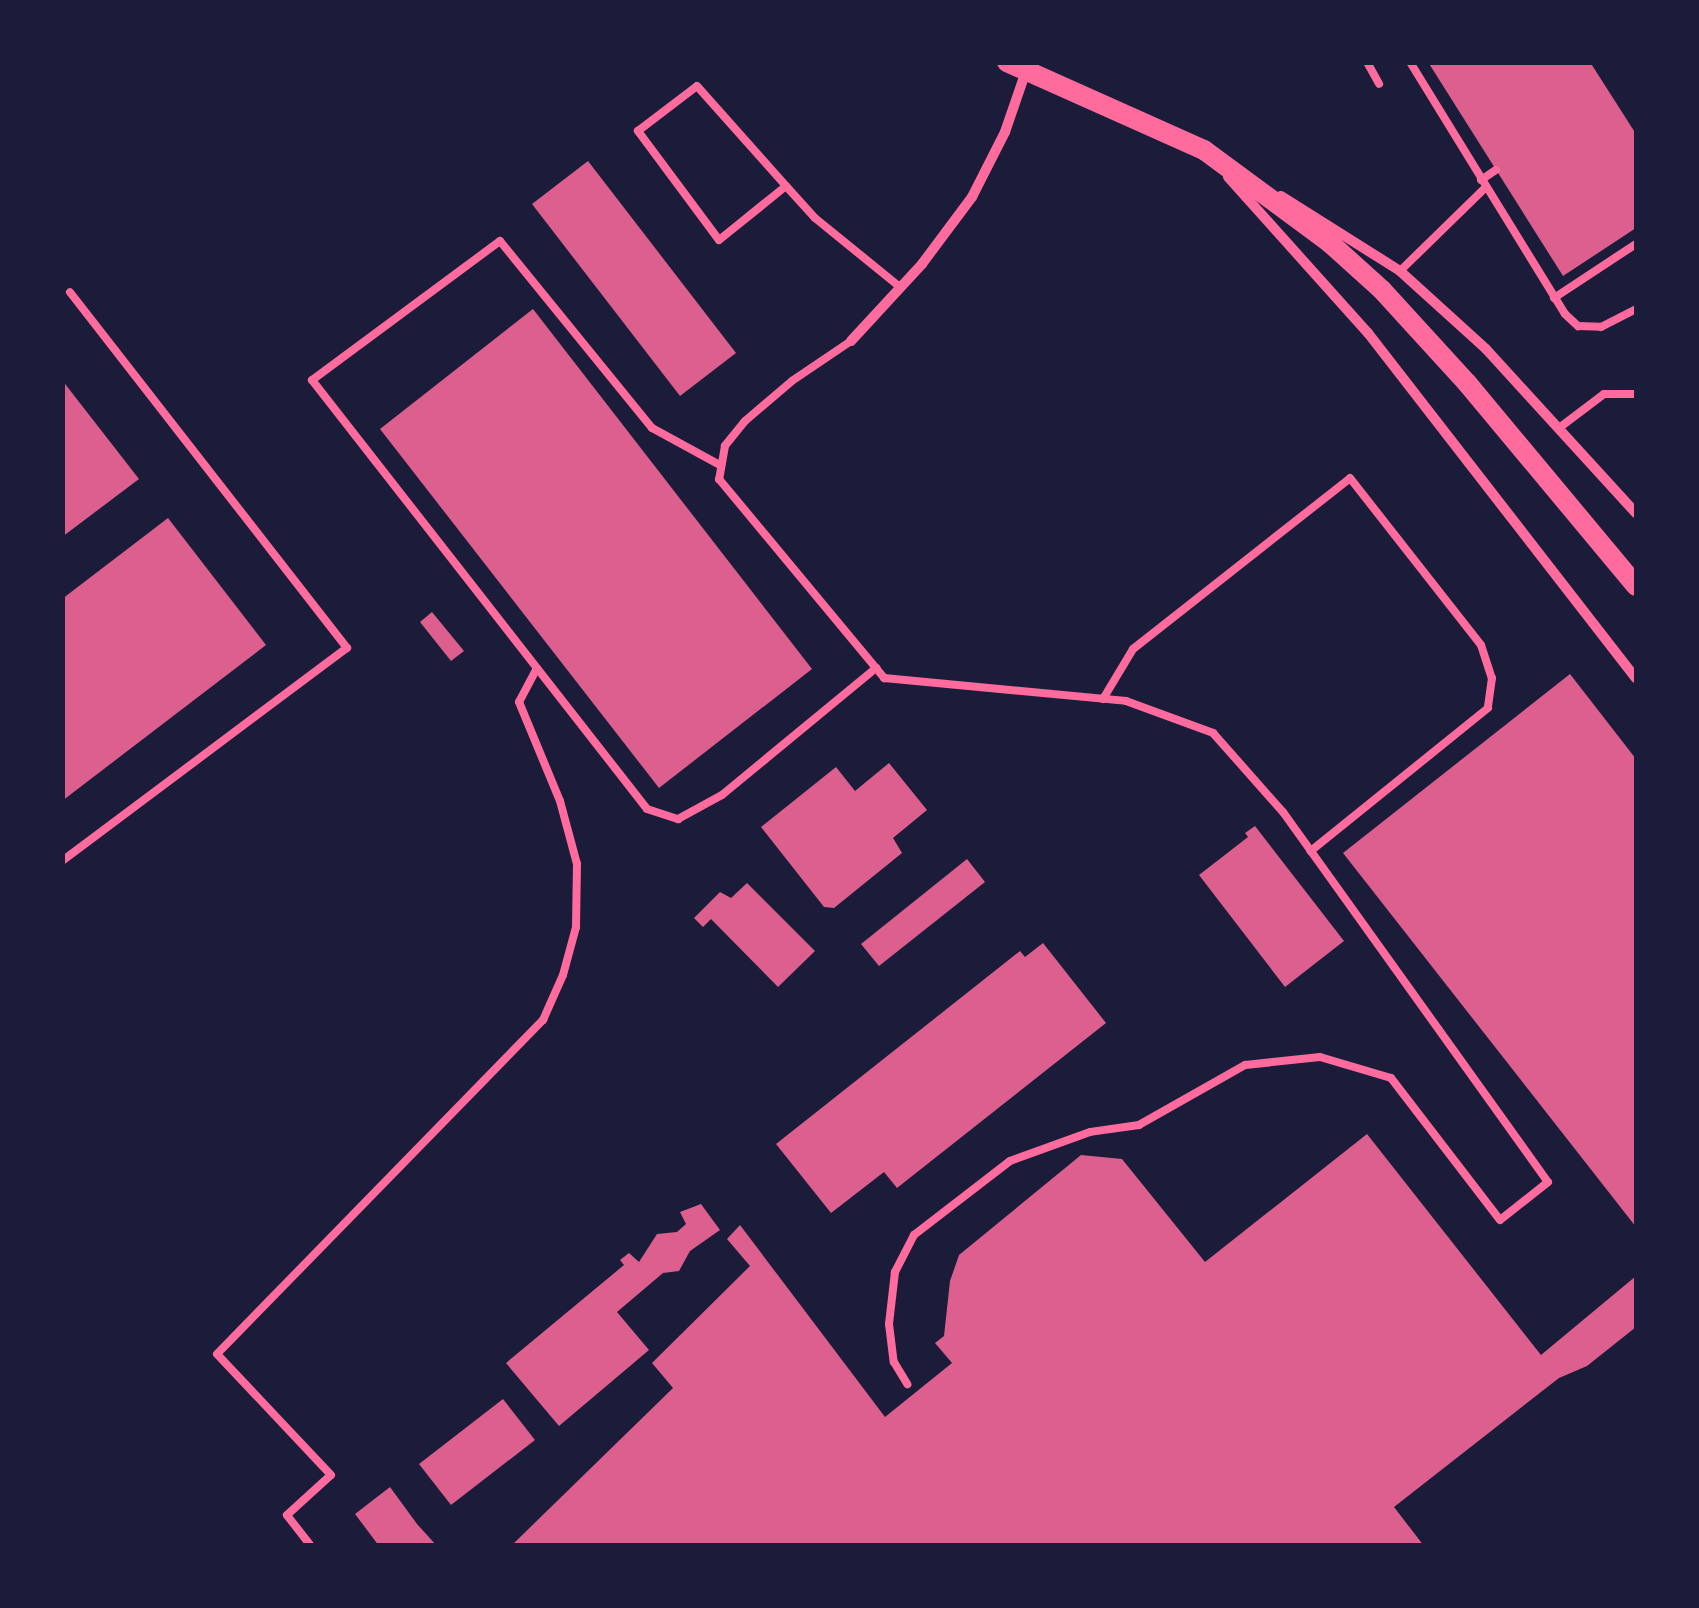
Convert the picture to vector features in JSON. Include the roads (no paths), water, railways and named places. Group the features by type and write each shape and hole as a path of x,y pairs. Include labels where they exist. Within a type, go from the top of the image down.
{"main road":[{"path":"1021,65 1204,150 1330,243 1382,290 1536,463 1636,586"}],"street":[{"path":"851,341 972,198 1004,132 1021,65"},
{"path":"1204,150 1400,271 1486,349 1636,513"},
{"path":"1204,150 1368,333 1636,678"}],"lane":[{"path":"1367,62 1380,84"},
{"path":"1410,62 1554,298 1578,326 1602,327 1636,308"},
{"path":"786,186 719,240 638,131 697,86 816,218 900,287"},
{"path":"1400,271 1496,170"},
{"path":"718,464 652,428 500,242 312,380 648,809 678,819 722,795 876,668"},
{"path":"1554,298 1636,244"},
{"path":"62,861 347,648 70,292"},
{"path":"851,341 792,381 745,421 725,446 718,464 719,479 884,678 1126,701 1214,733 1311,851 1548,1182 1500,1220 1391,1078 1320,1058 1246,1066 1139,1125 1090,1132 1010,1162 914,1235 895,1272 889,1324 894,1362 907,1384"},
{"path":"1558,428 1604,394 1636,394"},
{"path":"1103,699 1133,649 1350,478 1480,645 1492,678 1488,708 1311,851"},
{"path":"311,1546 287,1515 331,1475 216,1354 543,1020 576,927 577,864 560,800 519,702 537,668"}]}
